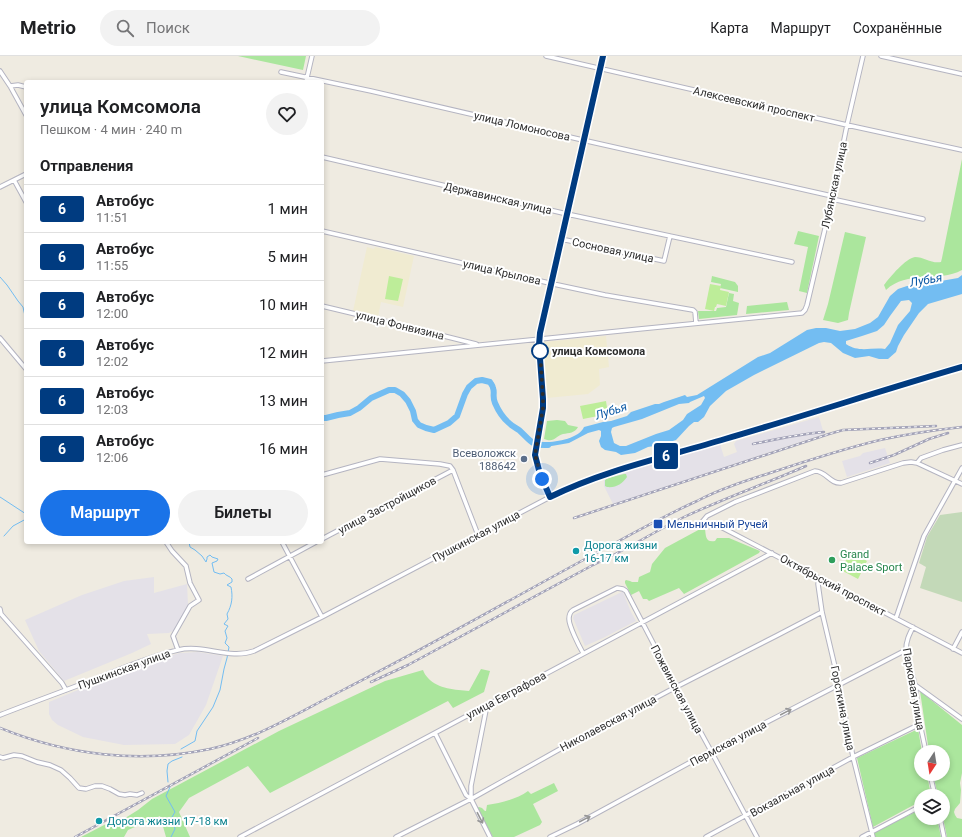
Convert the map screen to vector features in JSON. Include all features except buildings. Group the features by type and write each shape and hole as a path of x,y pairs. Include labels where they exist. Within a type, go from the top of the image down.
{"street":[{"path":"306,80 312,56"},
{"name":"Алексеевский проспект","path":"546,56 962,150"},
{"path":"550,497 540,474 536,458 537,439 542,419 543,399 539,339 603,56"},
{"name":"Лубянская улица","path":"696,323 802,313 805,310 863,56"},
{"path":"881,56 962,74"},
{"path":"0,71 24,111"},
{"name":"улица Ломоносова","path":"281,72 320,80"},
{"name":"улица Ломоносова","path":"324,81 923,219"},
{"path":"10,86 18,85 24,86"},
{"name":"Державинская улица","path":"324,156 567,214 792,262"},
{"path":"0,187 24,175"},
{"path":"14,180 24,198"},
{"name":"улица Крылова","path":"324,231 551,284 693,310 695,312 696,323"},
{"name":"Сосновая улица","path":"561,239 664,261 670,236"},
{"name":"улица Фонвизина","path":"324,306 478,345"},
{"path":"324,361 696,323"},
{"path":"0,338 24,367"},
{"name":"Пушкинская улица","path":"0,715 141,661 178,650 189,648 232,654 246,654 322,617 550,497 583,482 962,367"},
{"path":"962,445 921,458 917,463 962,484"},
{"path":"324,474 380,459 450,466 453,470 478,535"},
{"name":"Октябрьский проспект","path":"917,463 903,463 837,484 819,471 815,471 735,502 707,516 702,522 719,526 962,653"},
{"path":"896,618 924,536 962,468"},
{"name":"улица Застройщиков","path":"324,538 453,470"},
{"path":"167,544 186,566 190,583 199,600 190,606 173,636 178,650"},
{"path":"283,544 322,617"},
{"path":"248,579 312,544"},
{"name":"улица Евграфова","path":"240,837 772,553"},
{"name":"Горсткина улица","path":"819,578 818,584 822,612 840,684 853,757 873,837"},
{"name":"Пожвинская улица","path":"583,654 569,622 570,612 617,588 626,591 757,837"},
{"path":"0,609 1,614 62,683 66,690"},
{"name":"Николаевская улица","path":"396,837 471,799 576,740 676,687 822,612"},
{"name":"Парковая улица","path":"913,627 907,640 906,650 915,685 924,745"},
{"path":"954,649 962,632"},
{"name":"Пермская улица","path":"550,837 906,650"},
{"path":"915,685 962,719"},
{"path":"471,799 471,786 487,705"},
{"name":"Вокзальная улица","path":"706,837 853,757 920,724"},
{"path":"435,733 466,795 471,799 490,837"},
{"path":"0,757 3,758 14,754 50,765 61,770 79,788 86,789 95,786 102,786 119,794 137,795 142,793"},
{"path":"862,837 914,810"},
{"path":"941,825 944,837"}],"shaded area":[{"path":"367,247 374,249 375,247 414,256 403,307 381,302 378,317 353,311"},
{"path":"606,336 609,367 599,369 600,385 588,394 547,398 543,342"},
{"path":"819,417 824,434 613,504 604,486 604,477 720,444 724,457 737,452 734,444 736,441"},
{"path":"885,448 890,463 847,477 842,461 860,456 863,453"},
{"path":"154,577 154,593 187,584 188,604 176,629 169,633 147,634 151,644 64,681 39,651 25,620 82,595 124,581"},
{"path":"622,592 636,621 585,646 573,618 574,615"},
{"path":"198,652 223,656 206,705 189,735 175,744 124,745 83,737 58,725 52,720 49,714 49,702 157,659 180,653"}],"green space":[{"path":"238,56 306,56 303,70"},
{"path":"962,159 962,270 943,276 903,280 886,290 884,285 898,268 911,258 918,257 934,262 941,262"},
{"path":"798,231 819,236 807,293 799,291 808,247 794,244"},
{"path":"845,232 866,237 848,320 838,323 823,320"},
{"path":"389,276 403,279 398,301 385,299"},
{"path":"712,276 735,282 738,286 738,292 720,288 721,284 711,282"},
{"path":"710,284 721,286 720,290 729,292 726,306 717,304 714,311 705,309"},
{"path":"729,293 734,294 733,301 739,303 737,315 699,319 698,311 716,311 717,308 726,307"},
{"path":"787,302 789,310 746,314 747,306"},
{"path":"606,401 608,414 583,419 580,406"},
{"path":"547,421 565,421 568,425 578,427 574,432 560,435 553,440 544,439"},
{"path":"626,474 627,477 623,482 613,487 605,486 605,480 608,478"},
{"path":"962,512 962,602 920,588 926,567 919,563 927,537 940,515"},
{"path":"702,528 705,529 709,541 715,541 717,538 729,538 760,551 759,553 684,594 679,588 649,601 647,599 643,599 639,591 631,595 625,583 626,580 638,582 639,577 650,572 652,564 665,548"},
{"path":"850,552 867,561 858,579 841,570"},
{"path":"481,669 490,671 484,692 453,708 448,701 270,793 248,766 189,798 179,812 190,837 166,837 160,816 128,830 124,837 81,837 108,823 122,820 152,799 279,731 385,681 423,670 428,678 437,685 469,691"},
{"path":"920,691 962,725 962,773 960,783 960,803 954,812 957,818 962,819 962,837 947,837 944,825 950,825 950,789 936,789 935,781 950,781 950,745 928,745"},
{"path":"918,729 921,745 914,745 914,781 928,781 930,789 914,789 914,805 873,827 857,758"},
{"path":"554,783 558,791 533,804 542,822 540,825 514,837 493,837 477,808 482,808 486,811 487,805 509,800 528,791 531,794"},
{"path":"914,812 914,825 938,825 941,837 874,837 873,833"}],"water":[{"path":"962,275 962,294 928,304 919,313 904,335 896,352 888,359 879,359 869,356 855,358 843,353 831,343 819,343 754,375 726,391 710,406 704,417 698,422 694,422 689,426 676,440 648,447 635,453 621,455 616,452 605,450 601,447 599,441 601,431 599,430 588,433 569,443 540,448 541,442 559,441 577,435 584,427 627,416 631,412 685,395 687,397 697,395 758,357 770,353 807,330 826,328 840,331 855,329 870,323 878,317 890,296 898,289 907,286 958,278","holes":["909,300 912,303 910,311 898,325 890,343 885,349 860,349 846,344 846,341 877,331 884,325 901,301","704,396 705,398 701,405 687,414 683,420 669,430 626,446 620,446 614,443 611,432 612,428 642,419 679,404 689,403"]}],"waterway":[{"path":"0,277 23,307 24,312"},
{"name":"Лубья","path":"324,418 350,413 371,398 389,390 395,390 402,394 408,401 413,411 415,420 419,425 434,430 449,423 457,416 469,387 476,381 482,380 490,382 492,385 495,403 501,414 511,425 535,444 548,445"},
{"path":"0,497 24,513"},
{"path":"4,536 13,526 24,520"},
{"path":"181,749 195,741 197,731 213,707 220,690 229,647 225,643 227,638 225,631 228,626 224,624 228,619 227,614 232,598 231,587 227,585 232,582 232,579 224,573 220,574 214,572 212,563 218,559 210,555 207,557 206,562 202,556 190,547 189,544"},
{"name":"Мельничный Ручей","path":"168,782 168,764 182,757"},
{"name":"Мельничный Ручей","path":"170,787 166,796 175,812 172,817 175,829 171,837"}],"railway":[{"path":"574,518 843,430 936,426"},
{"path":"0,728 51,745 103,754 130,756 183,754 210,749 244,739 294,716 411,655 644,527 715,493 742,482 838,451 880,440 962,427"},
{"path":"753,444 797,435 824,432"},
{"path":"870,463 894,455 929,439 948,433"},
{"path":"371,682 408,665 682,518 712,504 806,466"},
{"path":"75,837 258,738"}],"bus line":[{"name":"6","path":"603,56 540,333 539,345 543,408 535,455 540,474 550,497 583,482 619,470 962,367"}],"place":[{"name":"улица Комсомола","path":"540,351"},
{"name":"Всеволожск 188642","path":"524,459"},
{"name":"Мельничный Ручей","path":"658,524"},
{"name":"Дорога жизни 16-17 км","path":"576,551"},
{"name":"Grand Palace Sport","path":"832,560"},
{"name":"Дорога жизни 17-18 км","path":"99,821"}],"route":[{"path":"540,351 543,408 535,455 542,479"}]}
